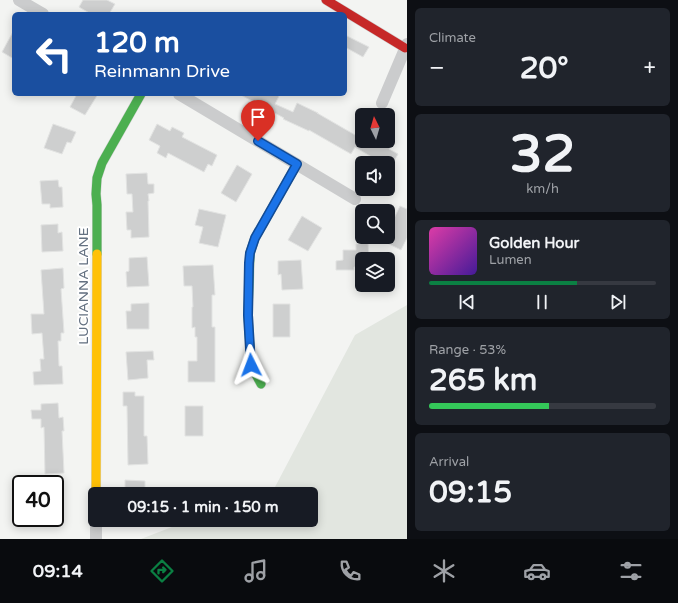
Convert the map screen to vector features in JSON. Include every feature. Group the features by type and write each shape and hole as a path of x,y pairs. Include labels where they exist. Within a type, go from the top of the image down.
{"street":[{"path":"19,0 40,12"},
{"path":"326,0 347,12"},
{"path":"347,12 406,46 382,102"},
{"name":"LUCIANNA LANE","path":"96,487 97,178 102,163 140,96"},
{"path":"182,96 355,200"},
{"path":"261,384 251,365 248,315 250,253 255,238 297,164"},
{"path":"96,527 96,539"}],"shaded area":[{"path":"407,305 407,539 141,539 172,527 318,527 318,487 275,487 355,335"}],"building":[{"path":"83,0 107,0 115,4 110,12 88,12 79,7"},
{"path":"12,34 12,58 2,52"},
{"path":"347,36 369,47 363,57 347,48"},
{"path":"76,96 97,96 85,115 70,107"},
{"path":"243,96 279,96 275,104 293,112 297,103 318,113 355,135 355,147 351,154 309,130 283,119 284,118"},
{"path":"53,124 76,132 71,143 67,142 62,154 44,148"},
{"path":"157,124 170,131 172,127 184,133 182,137 217,155 212,166 208,164 204,172 168,153 166,158 157,153 160,146 149,140"},
{"path":"357,148 390,148 398,154 395,159 395,156 370,156"},
{"path":"237,165 252,174 236,202 221,193"},
{"path":"147,173 148,184 154,184 154,193 148,194 149,237 131,238 131,230 127,230 126,212 133,212 132,194 127,194 126,174"},
{"path":"58,180 59,187 62,187 63,207 50,208 50,204 42,204 40,181"},
{"path":"400,206 407,209 407,238 401,250 389,244 395,244 395,216"},
{"path":"199,209 226,215 218,247 199,243 203,227 195,225"},
{"path":"302,216 322,228 308,251 288,240"},
{"path":"58,224 58,233 62,232 63,251 42,252 41,225"},
{"path":"356,244 368,244 369,252 355,252 354,270 336,270 336,261 343,260 343,250 356,250"},
{"path":"147,257 149,286 127,287 126,272 129,271 129,258"},
{"path":"301,260 303,289 282,290 281,274 278,275 278,261"},
{"path":"213,265 215,295 212,295 212,327 215,327 215,382 188,382 188,361 197,361 197,337 195,337 195,327 192,328 192,286 184,286 183,266"},
{"path":"63,268 64,288 61,289 64,333 61,333 61,341 58,341 59,366 62,366 63,384 34,385 33,372 41,371 40,359 44,359 42,333 32,334 31,314 44,314 41,270"},
{"path":"149,303 149,329 127,329 126,311 131,311 131,304"},
{"path":"273,304 290,304 290,337 273,337"},
{"path":"153,351 154,360 147,360 148,378 128,380 126,352"},
{"path":"123,392 135,392 135,396 144,396 144,436 147,436 148,464 128,465 127,406 123,406"},
{"path":"58,403 59,418 63,417 64,431 62,431 64,473 45,474 44,427 41,428 41,419 32,419 31,410 41,410 41,404"},
{"path":"185,406 203,406 203,436 185,436"},
{"path":"125,480 145,481 145,487 125,487"}],"traffic: fast":[{"path":"97,254 97,178 102,163 140,96"},
{"path":"261,384 251,365 248,315 250,253 255,238 297,164"}],"traffic: slow":[{"path":"96,487 97,254"}],"traffic: jam":[{"path":"326,0 346,12"},
{"path":"347,13 405,48"}],"route":[{"path":"251,365 248,315 250,253 255,238 297,164 258,141"}]}
